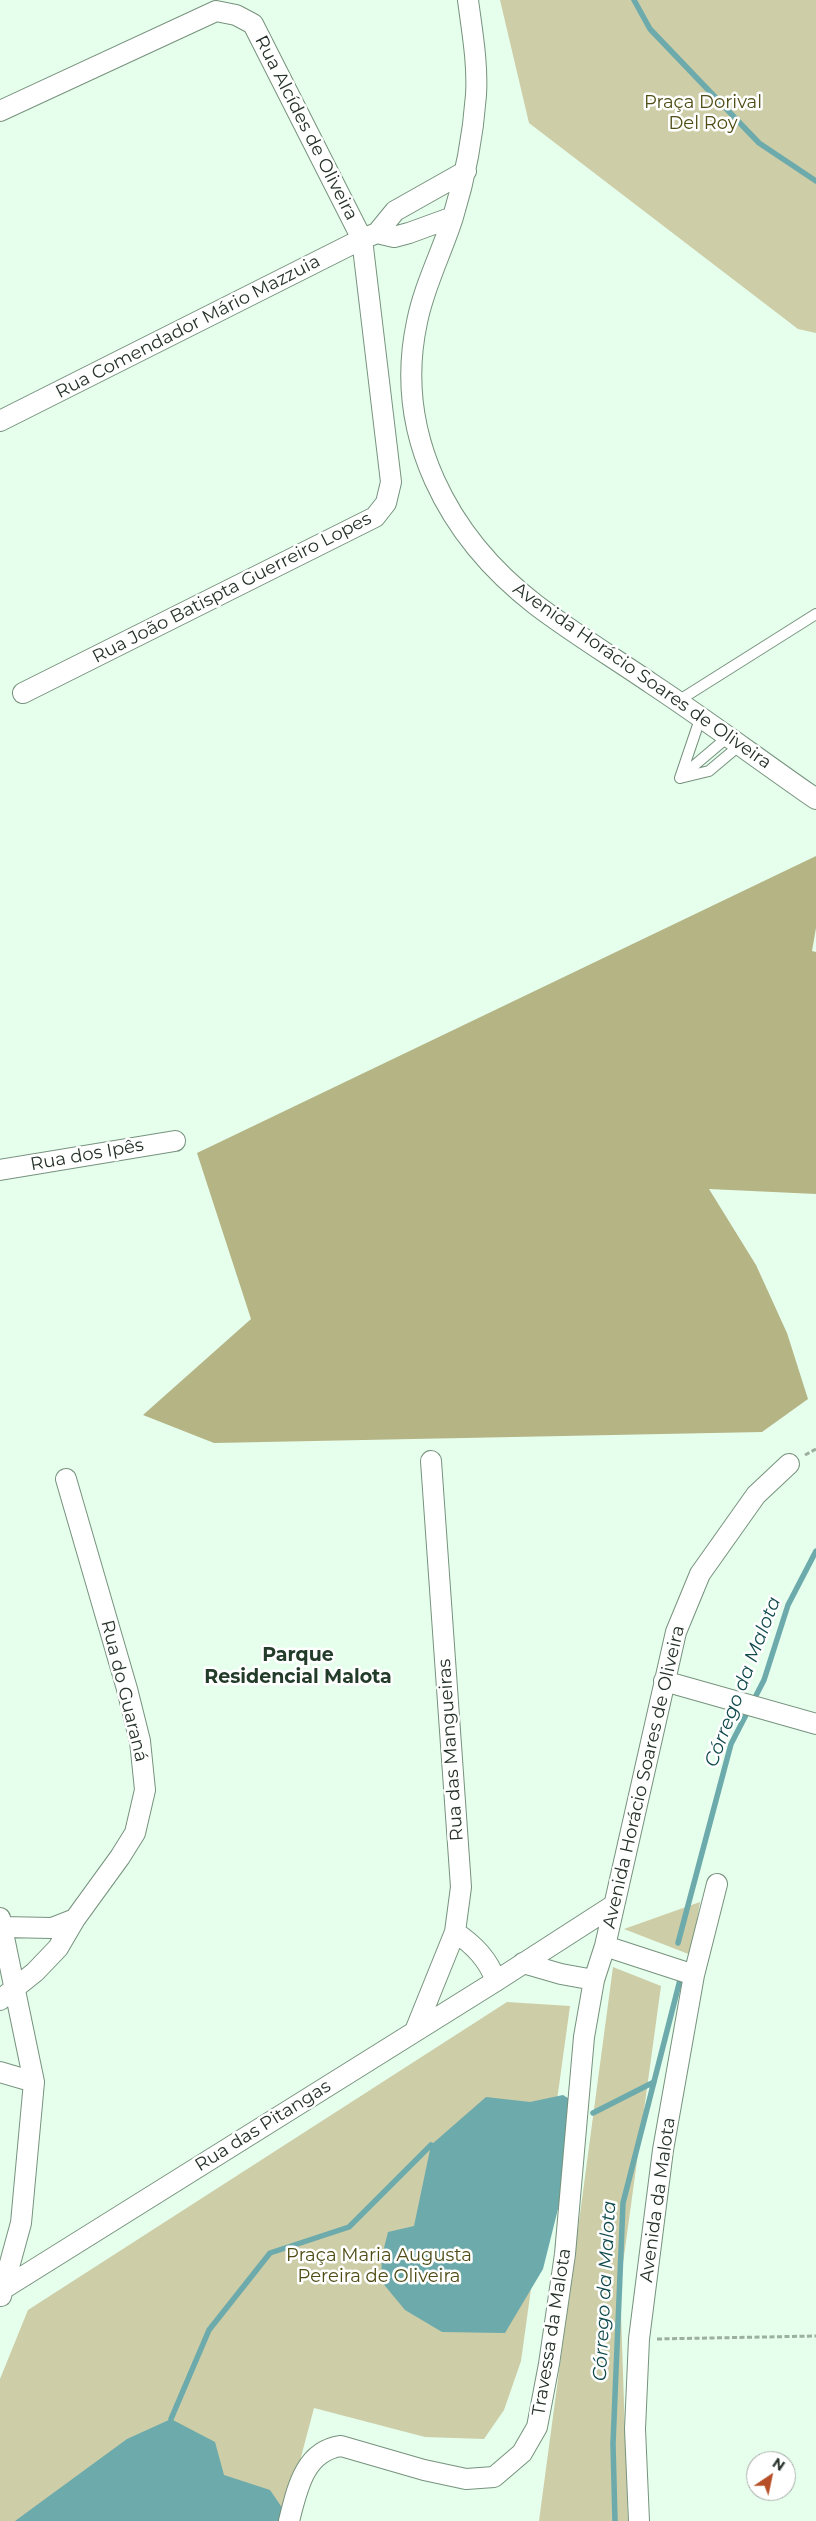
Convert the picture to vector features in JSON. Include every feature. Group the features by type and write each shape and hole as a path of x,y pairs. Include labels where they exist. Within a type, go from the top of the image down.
{"street":[{"name":"Avenida Horácio Soares de Oliveira","path":"468,0 476,93 466,171 453,217 417,319 411,357 412,399 419,441 432,477 447,506 468,536 498,572 536,605 701,716 816,799"},
{"name":"Rua Alcídes de Oliveira","path":"0,111 216,11 236,15 253,24 370,236"},
{"name":"Rua Comendador Mário Mazzuia","path":"0,421 370,236 395,210 466,171"},
{"name":"Rua Comendador Mário Mazzuia","path":"370,236 394,237 453,217"},
{"name":"Rua João Batispta Guerreiro Lopes","path":"23,693 375,517 386,503 391,482 370,236"},
{"name":"Rua dos Ipês","path":"0,1170 174,1141"},
{"name":"Rua das Mangueiras","path":"415,2031 455,1932 461,1887 431,1462"},
{"name":"Avenida Horácio Soares de Oliveira","path":"605,1946 676,1632 700,1574 756,1495 789,1464"},
{"name":"Rua do Guaraná","path":"0,2000 35,1972 58,1948 135,1833 145,1790 140,1741 127,1689 66,1479"},
{"path":"664,1681 816,1724"},
{"name":"Avenida da Malota","path":"639,2521 635,2429 639,2339 663,2150 694,1976 717,1884"},
{"name":"Rua das Pitangas","path":"1,2294 614,1905"},
{"path":"1,2294 21,2223 34,2082 2,1923 52,1928 76,1919"},
{"path":"455,1932 471,1943 484,1958 496,1981"},
{"path":"605,1946 694,1976"},
{"name":"Travessa da Malota","path":"289,2521 298,2487 312,2459 328,2448 341,2446 424,2470 466,2479 494,2477 522,2453 537,2427 549,2364 565,2254 584,2037 594,1980 605,1946"},
{"path":"523,1962 561,1974 594,1980"},
{"path":"0,2072 34,2082"}],"lane":[{"path":"678,701 816,614"},
{"path":"680,778 701,716"},
{"path":"680,778 734,741"},
{"path":"680,778 709,771 734,741"}],"path":[{"path":"639,2339 816,2336"}],"green space":[{"name":"Praça Dorival Del Roy","path":"500,0 816,0 816,333 798,329 529,123"},
{"path":"816,856 816,928 812,951 816,952 816,1194 709,1189 756,1265 787,1333 808,1399 762,1432 214,1443 143,1415 251,1319 197,1153"},
{"path":"700,1902 691,1955 624,1929"},
{"path":"613,1967 661,1986 620,2285 628,2521 539,2521"},
{"name":"Praça Maria Augusta Pereira de Oliveira","path":"507,2002 570,2006 521,2361 504,2410 484,2439 425,2437 314,2408 284,2521 0,2521 0,2379 28,2310"}],"water":[{"path":"563,2095 571,2100 572,2123 559,2205 543,2269 505,2333 442,2332 405,2310 381,2281 382,2256 388,2232 414,2226 431,2145 486,2097 530,2102"},
{"path":"171,2419 215,2442 224,2475 270,2490 283,2509 280,2521 15,2521 127,2439"}],"waterway":[{"name":"Córrego da Malota","path":"634,0 650,29 759,143 816,181"},
{"name":"Córrego da Malota","path":"678,1943 731,1744 764,1680 788,1605 816,1551"},
{"name":"Córrego da Malota","path":"615,2521 613,2444 623,2203 680,1980"},
{"path":"593,2113 654,2082"},
{"path":"171,2419 209,2330 270,2253 349,2227 431,2145"}],"district":[{"name":"Parque Residencial Malota","path":"298,1666"}]}
